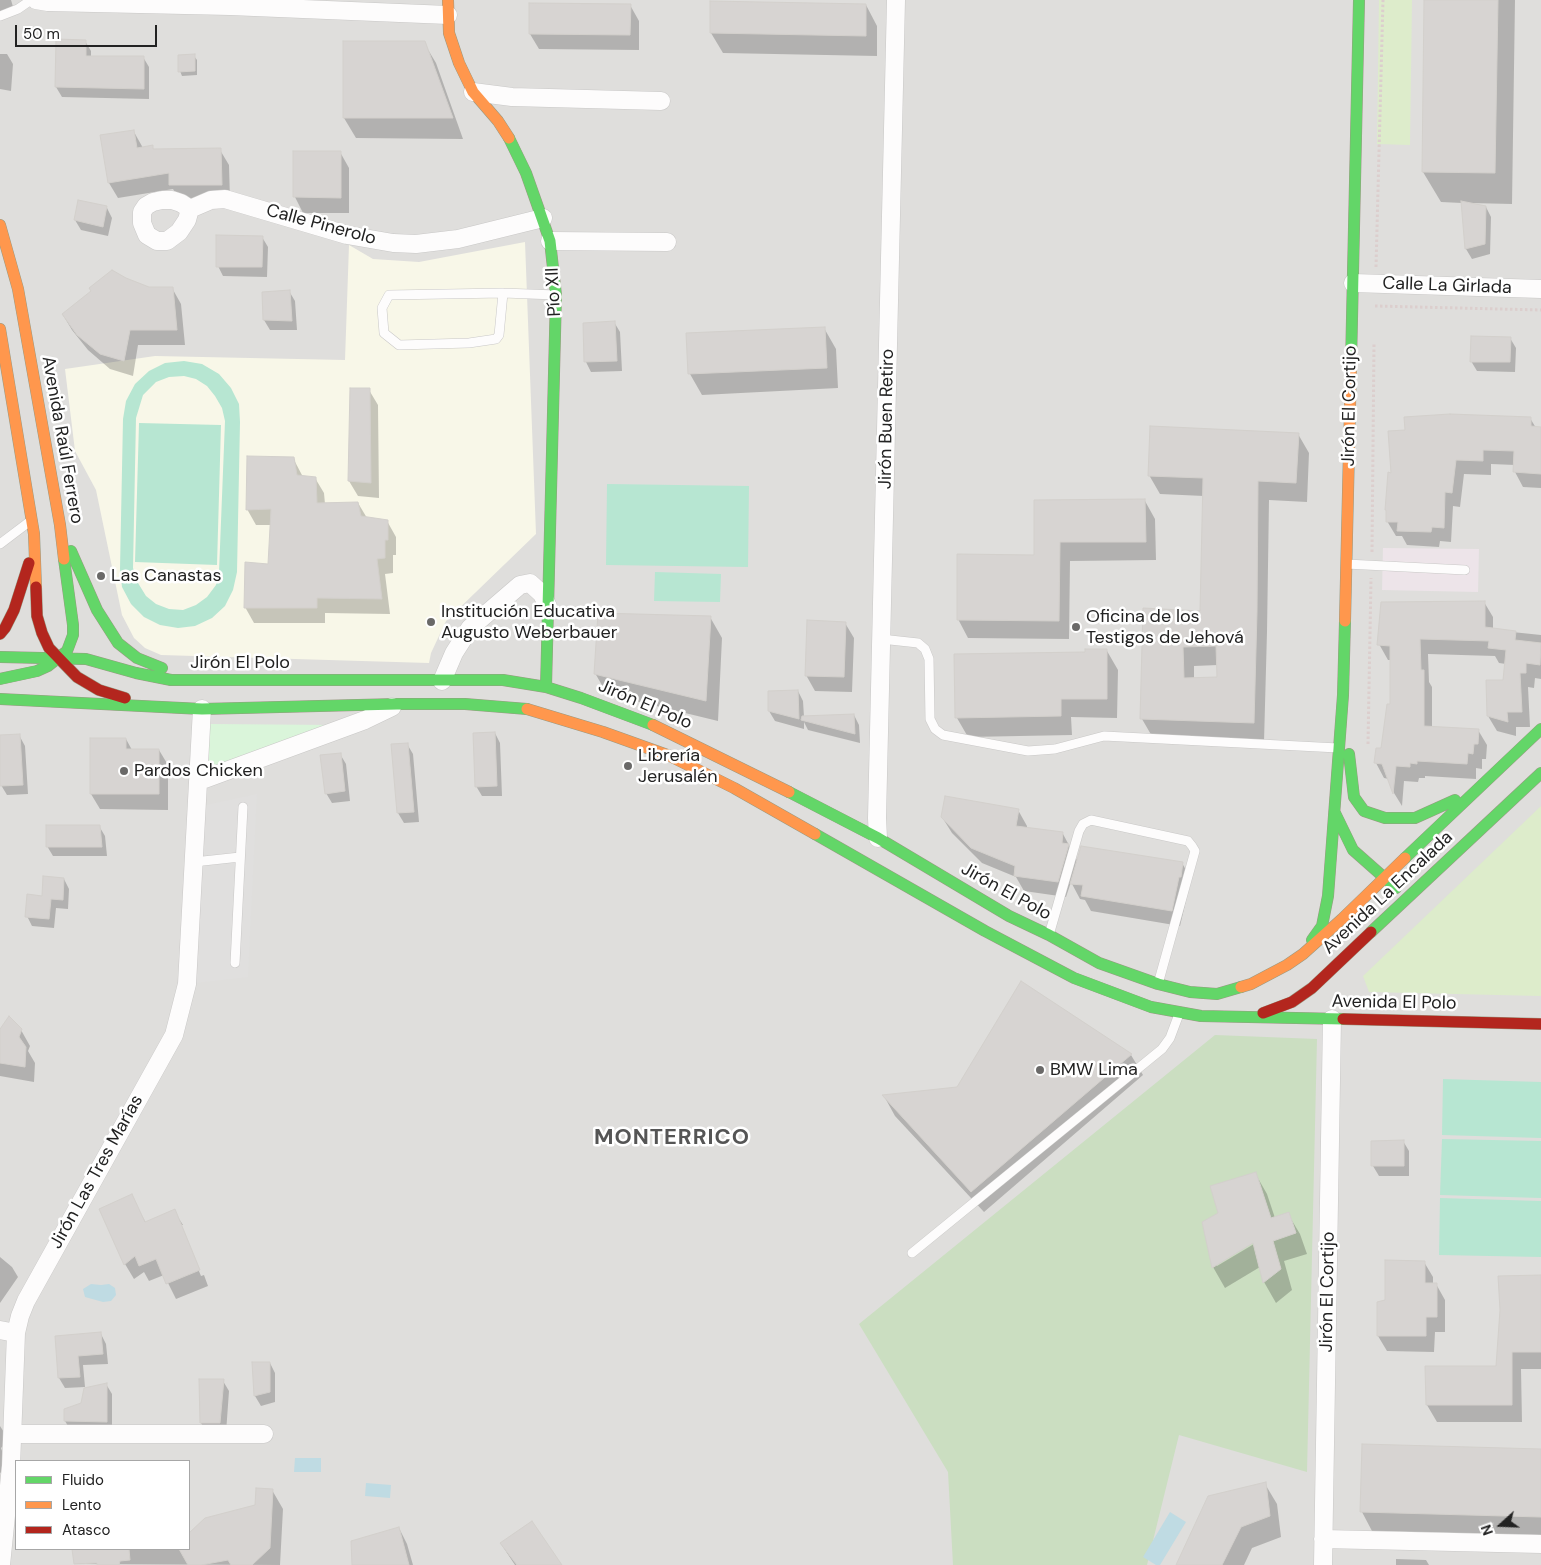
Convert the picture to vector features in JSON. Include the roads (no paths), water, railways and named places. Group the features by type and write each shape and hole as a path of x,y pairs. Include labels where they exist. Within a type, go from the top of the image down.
{"main road":[{"name":"Jirón El Cortijo","path":"1303,954 1322,926 1326,912 1330,884 1339,748 1346,564 1359,0"},
{"name":"Pío XII","path":"448,7 449,33 459,63 473,92 498,121 509,139 526,173 550,240 556,295 546,687"},
{"name":"Avenida Raúl Ferrero","path":"0,225 18,289 60,525 73,626 71,643 67,651 48,666 37,671 0,679"},
{"path":"0,329 34,534 37,616 44,638 49,648 76,677 99,690 152,707"},
{"path":"60,525 97,610 118,643 137,658 167,670 262,681"},
{"path":"0,634 14,610 28,569 34,534"},
{"name":"Jirón El Polo","path":"0,657 86,659 136,673 172,680 503,680 546,687 656,726 878,838 1010,916 1100,963 1158,984 1190,992 1217,994 1251,984 1287,965 1303,954"},
{"path":"1342,695 1354,796 1364,811 1385,818 1415,818 1438,810 1478,786"},
{"path":"0,699 202,709 397,704 464,704 524,708 603,732 670,756 734,788 985,931 1074,978 1151,1007 1201,1016 1247,1017"},
{"name":"Avenida La Encalada","path":"1303,954 1342,919 1478,786 1541,729"},
{"name":"Avenida La Encalada","path":"1247,1017 1292,1002 1321,980 1541,773"},
{"name":"Jirón El Cortijo","path":"1334,811 1345,836 1354,850 1408,898"},
{"path":"1321,980 1356,936 1361,923 1352,916 1342,919"},
{"name":"Avenida El Polo","path":"1247,1017 1541,1024"}],"street":[{"path":"36,0 48,2 448,7"},
{"name":"Jirón Buen Retiro","path":"878,838 896,0"},
{"path":"473,92 512,97 661,101"},
{"name":"Calle Pinerolo","path":"190,209 211,200 225,199 347,235 393,243 416,244 458,239 543,218"},
{"path":"550,240 667,242"},
{"name":"Calle La Girlada","path":"1352,283 1541,290"},
{"path":"442,681 454,653 470,628 520,584 530,583 542,594 549,610"},
{"path":"199,781 365,720 397,704"},
{"name":"Jirón Las Tres Marías","path":"1,1565 13,1434 8,1332 20,1316 26,1301 174,1035 187,984 202,709"},
{"name":"Jirón El Cortijo","path":"1323,1565 1332,1019"},
{"path":"13,1434 264,1434"},
{"path":"1323,1539 1541,1544"}],"lane":[{"path":"0,16 18,9 31,0"},
{"path":"504,293 499,335 496,339 469,343 399,346 384,333 382,308 389,296 504,293 556,295"},
{"path":"2,539 31,520"},
{"path":"1346,564 1465,570"},
{"path":"881,639 918,643 925,649 929,659 930,719 935,729 942,735 1028,751 1055,748 1104,736 1339,748"},
{"path":"235,964 243,807"},
{"path":"1049,935 1079,831 1083,824 1091,820 1188,841 1194,851 1158,984"},
{"path":"194,862 240,858"},
{"path":"912,1253 1162,1049 1170,1038 1179,1013"}],"water":[{"path":"91,1284 109,1284 115,1288 116,1295 111,1301 103,1302 85,1297 83,1289"},
{"path":"295,1458 321,1458 321,1472 294,1472"},
{"path":"366,1483 391,1485 390,1498 365,1496"},
{"path":"1170,1512 1186,1522 1160,1565 1156,1565 1143,1557"}],"place":[{"name":"Las Canastas","path":"101,576"},
{"name":"Institución Educativa Augusto Weberbauer","path":"431,622"},
{"name":"Oficina de los Testigos de Jehová","path":"1076,627"},
{"name":"Librería Jerusalén","path":"628,766"},
{"name":"Pardos Chicken","path":"124,771"},
{"name":"BMW Lima","path":"1040,1070"}],"district":[{"name":"MONTERRICO","path":"672,1138"}]}
